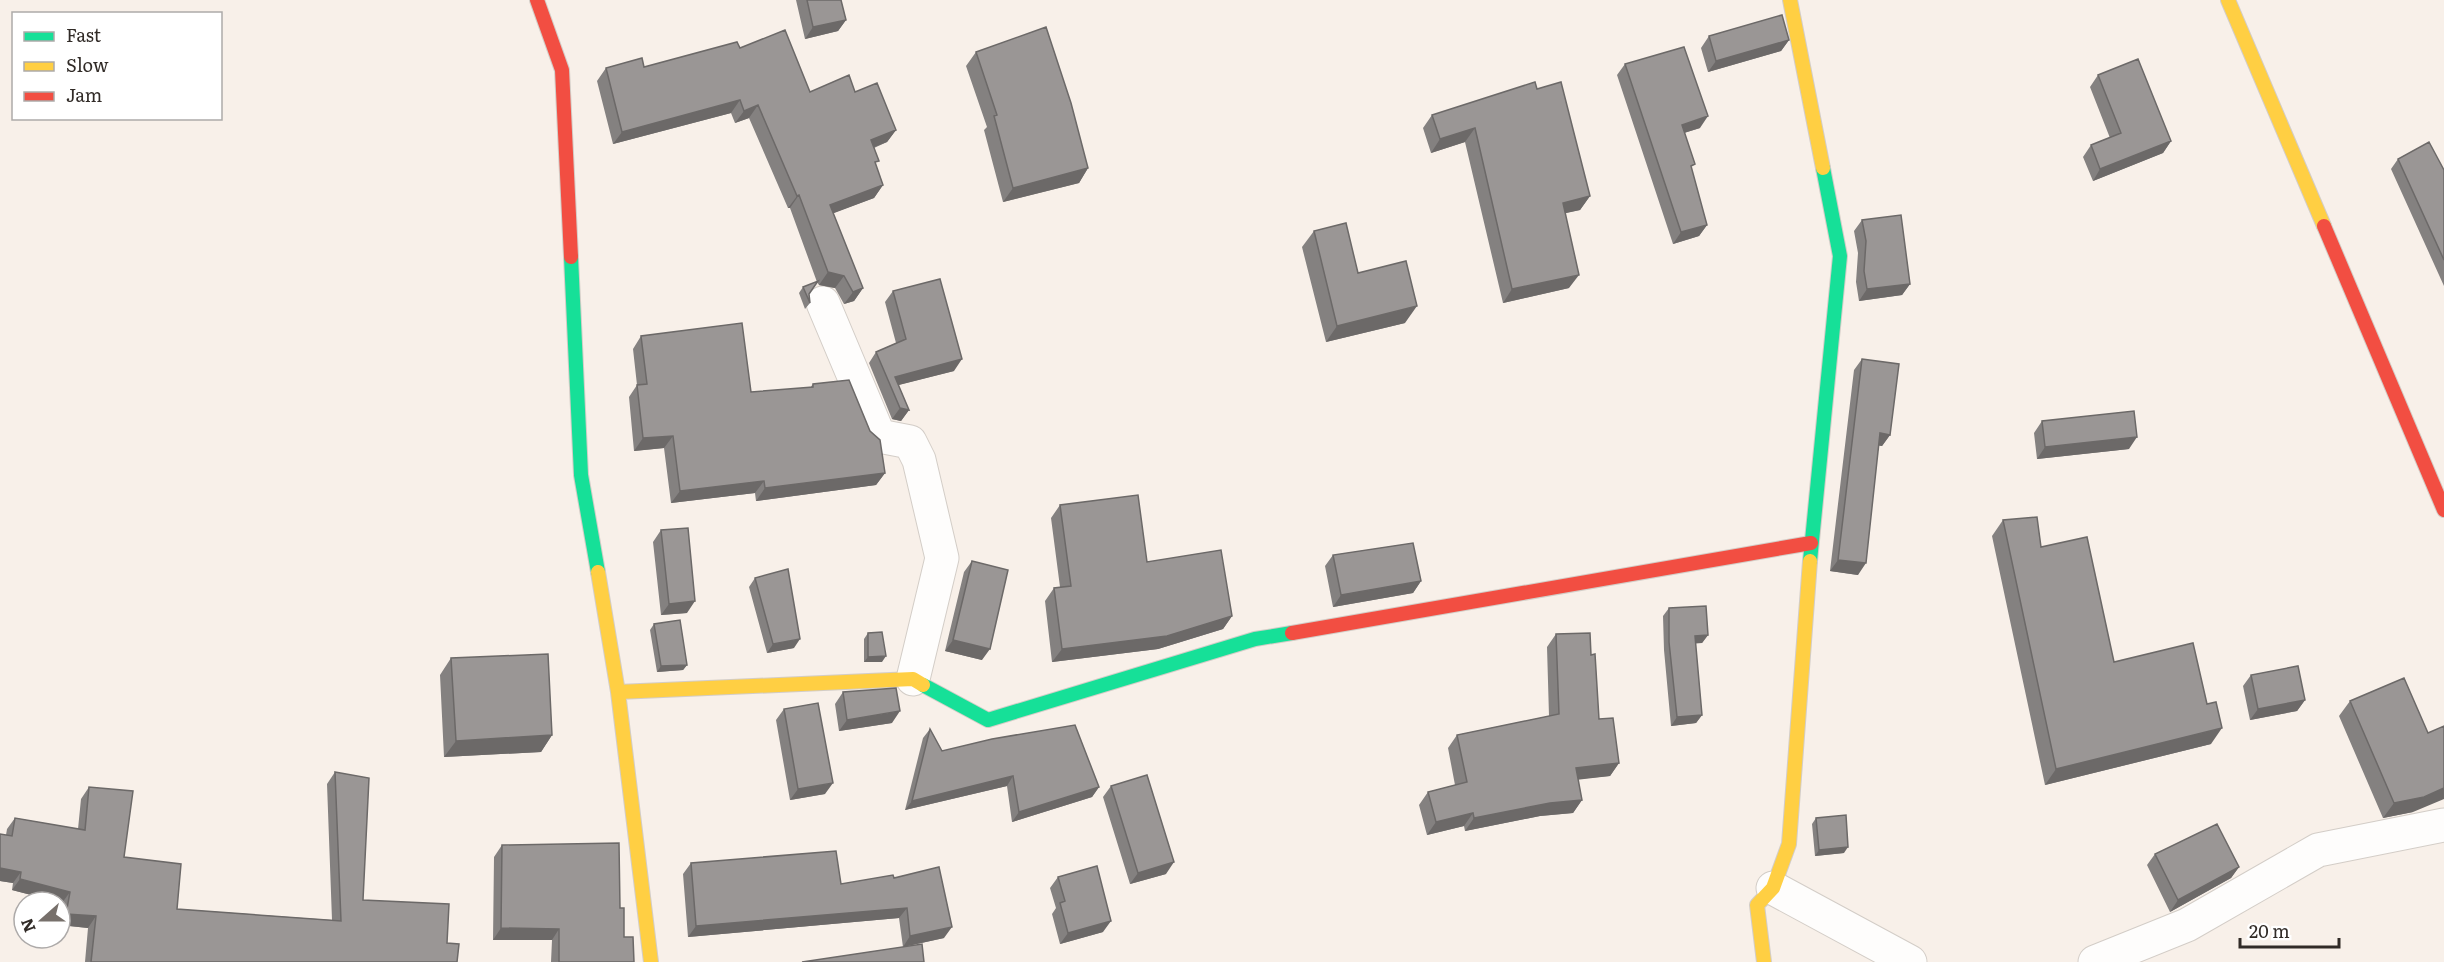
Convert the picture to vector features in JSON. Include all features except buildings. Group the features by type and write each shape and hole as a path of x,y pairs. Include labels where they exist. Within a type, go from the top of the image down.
{"street":[{"path":"537,0 562,70 581,475 618,692 651,962"},
{"path":"1764,962 1756,904 1773,888 1789,844 1811,543 1840,256 1790,0"},
{"path":"2228,0 2444,510"},
{"path":"823,303 879,436 910,442 919,460 942,558 913,679"},
{"path":"618,692 913,679 988,720 1255,639 1811,543"},
{"path":"2095,962 2187,925 2318,850 2444,825"},
{"path":"1773,888 1910,962"}],"traffic: fast":[{"path":"1810,561 1840,256 1823,168"},
{"path":"571,257 581,475 598,572"},
{"path":"923,685 988,720 1255,639 1292,633"}],"traffic: slow":[{"path":"1790,0 1823,168"},
{"path":"2228,0 2324,226"},
{"path":"1764,962 1757,905 1773,888 1789,844 1810,561"},
{"path":"598,572 618,692 651,962"},
{"path":"618,692 913,679 923,685"}],"traffic: jam":[{"path":"537,0 562,70 571,257"},
{"path":"2324,226 2444,510"},
{"path":"1292,633 1811,543"}]}
